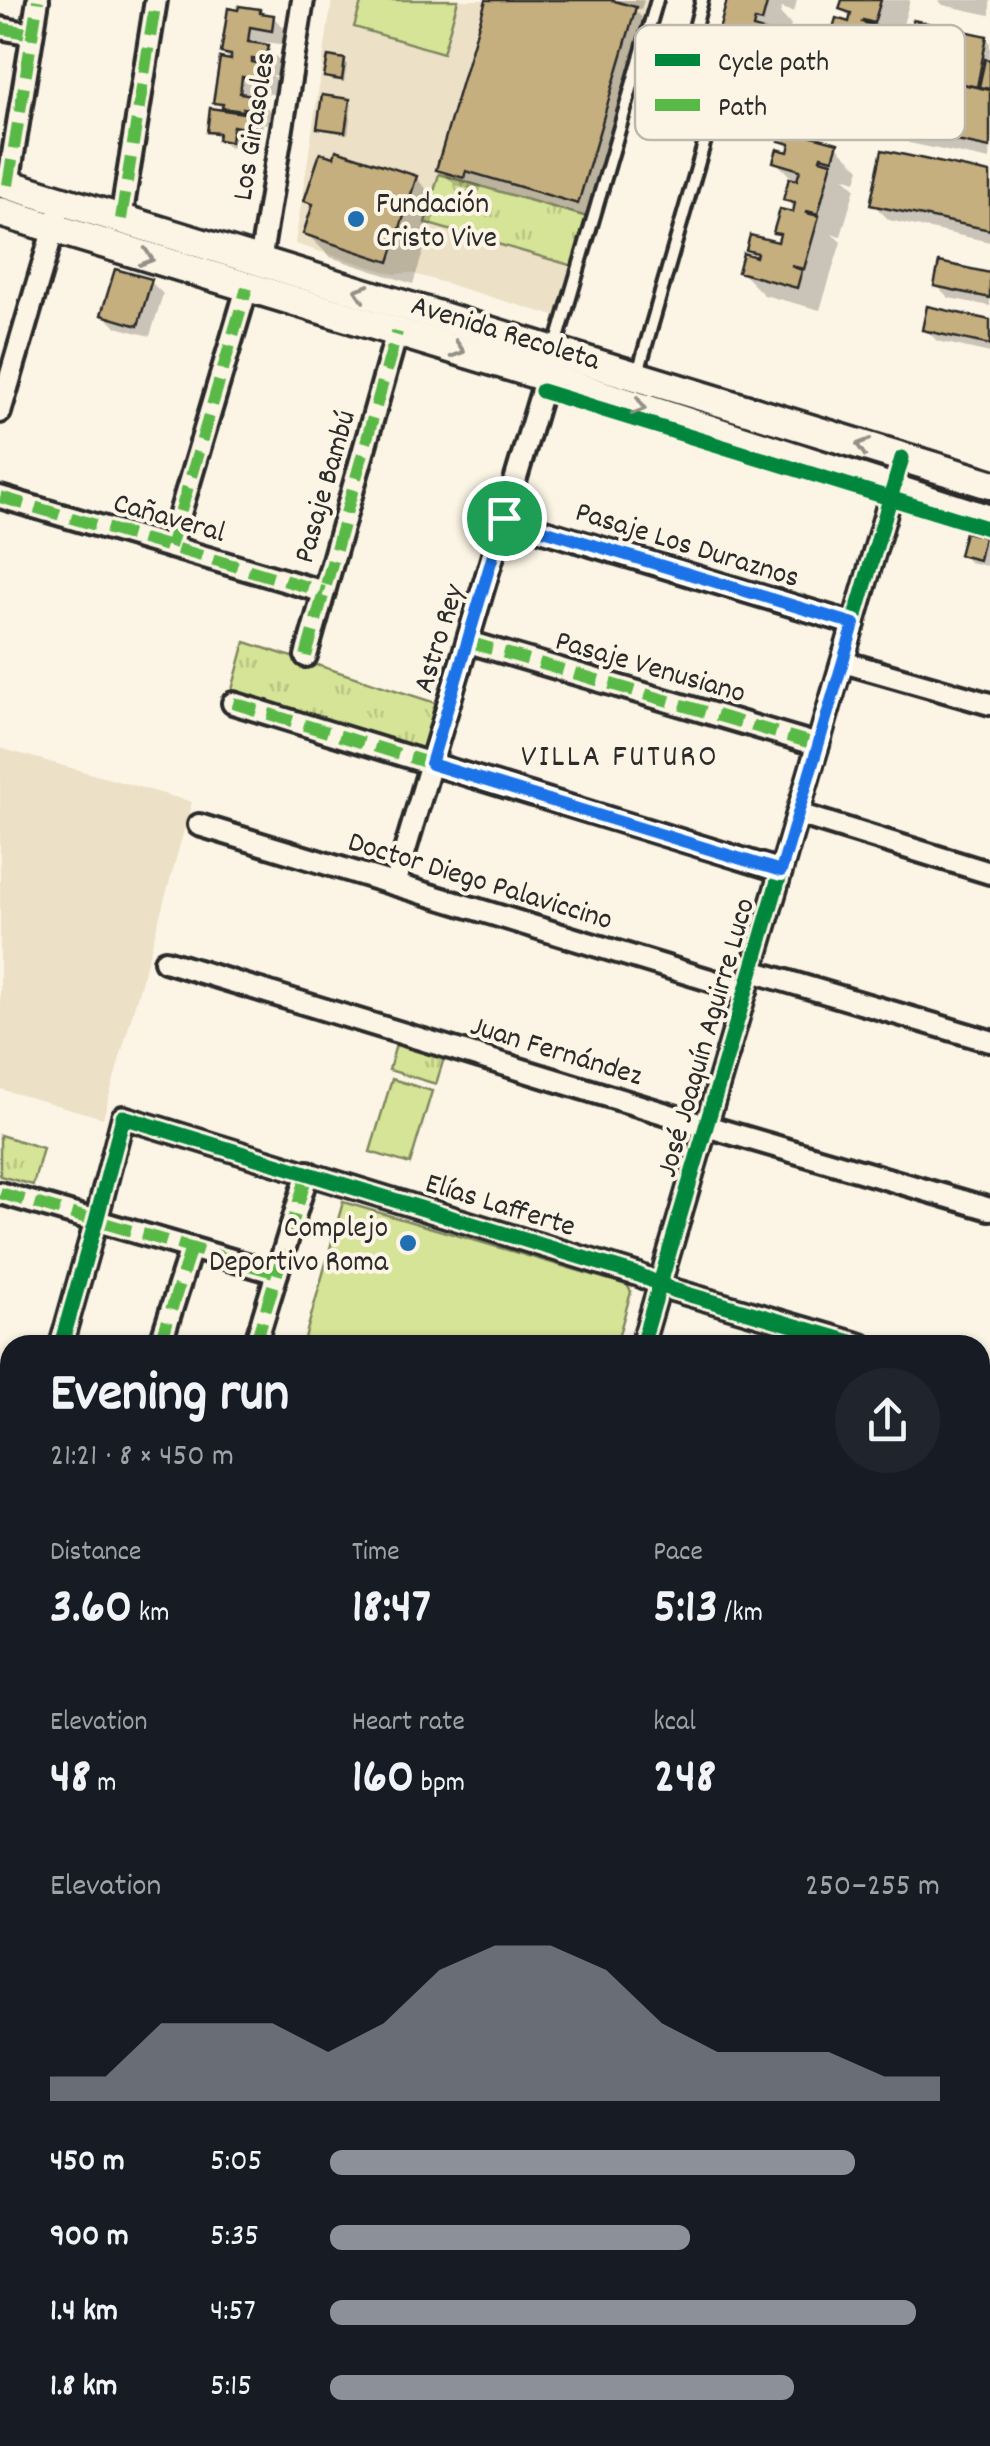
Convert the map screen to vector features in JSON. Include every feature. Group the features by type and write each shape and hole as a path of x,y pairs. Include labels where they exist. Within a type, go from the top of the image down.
{"main road":[{"name":"Avenida Recoleta","path":"4,184 260,262 990,520"},
{"name":"Avenida Recoleta","path":"0,212 397,332 550,364 637,377 990,484"},
{"path":"230,252 235,284"}],"street":[{"path":"4,184 38,0"},
{"path":"121,219 156,0"},
{"name":"Los Girasoles","path":"260,262 303,0"},
{"path":"0,28 32,34"},
{"path":"0,412 62,201"},
{"path":"170,547 235,284"},
{"name":"Pasaje Bambú","path":"306,656 397,332"},
{"name":"Astro Rey","path":"396,884 550,364"},
{"name":"José Joaquín Aguirre Luco","path":"645,1335 902,458"},
{"name":"Cañaveral","path":"0,497 324,592"},
{"name":"Pasaje Los Duraznos","path":"504,518 854,624"},
{"name":"Pasaje Venusiano","path":"468,642 818,746"},
{"path":"843,662 990,704"},
{"path":"233,703 781,871"},
{"path":"798,814 990,873"},
{"name":"Doctor Diego Palaviccino","path":"199,825 396,884 990,1041"},
{"name":"Juan Fernández","path":"165,961 990,1209"},
{"name":"Elías Lafferte","path":"96,1221 123,1117 638,1275 805,1335"},
{"path":"259,1335 308,1172"},
{"path":"2,1200 96,1221 277,1273"},
{"path":"64,1335 96,1221"},
{"path":"163,1335 190,1248"}],"lane":[{"path":"650,25 657,0"},
{"path":"696,25 702,0"},
{"path":"550,364 635,75"},
{"path":"637,377 704,140"}],"shaded area":[{"path":"332,0 647,0 640,25 635,25 635,43 558,317 411,273 394,274 295,244"},
{"path":"0,748 192,802 103,1118 0,1089"}],"green space":[{"path":"362,0 458,0 443,53 354,27"},
{"path":"439,174 587,217 573,266 425,223"},
{"path":"245,642 436,703 423,749 232,690"},
{"path":"396,1044 444,1058 436,1084 389,1070"},
{"path":"392,1079 432,1091 410,1164 370,1152"},
{"path":"0,1135 43,1148 33,1185 0,1176"},
{"name":"Complejo Deportivo Roma","path":"343,1202 627,1285 631,1292 619,1335 306,1335"}],"building":[{"path":"486,0 611,0 636,7 578,204 466,171 464,178 436,170"},
{"path":"727,0 768,0 762,22 720,25"},
{"path":"842,0 881,0 874,23 862,22 872,25 834,25 836,18 849,22 851,13 839,9"},
{"path":"239,6 274,15 272,31 250,27 248,42 269,45 266,61 252,59 266,65 264,80 242,77 240,93 259,96 257,110 222,108 223,104 213,103 220,58 231,60 231,55 221,53 228,8 238,10"},
{"path":"965,31 987,36 977,87 965,84"},
{"path":"328,56 345,59 342,80 324,77"},
{"path":"985,59 990,60 990,89 979,87"},
{"path":"965,85 990,90 990,148 952,140 965,140"},
{"path":"322,95 350,99 345,132 317,128"},
{"path":"210,108 257,115 254,130 233,126 231,142 218,140 219,133 207,132"},
{"path":"779,141 838,143 833,159 820,159 832,162 818,214 806,213 819,216 804,269 791,266 802,270 797,288 738,272 743,253 756,257 757,253 746,250 750,235 778,242 780,234 773,233 780,209 793,212 795,203 783,200 789,178 797,180 800,170 773,162 777,149 788,152 790,144"},
{"name":"Fundación Cristo Vive","path":"336,150 417,176 389,262 303,234 313,204 304,201 320,153 334,157"},
{"path":"882,150 990,173 990,230 870,205"},
{"path":"939,262 990,273 990,298 934,286"},
{"path":"115,269 152,279 138,326 101,315"},
{"path":"927,306 990,320 990,345 922,330"},
{"path":"965,532 984,537 979,560 959,555"}],"marked path":[{"path":"8,185 38,0"},
{"path":"121,219 156,0"},
{"path":"0,28 32,34"},
{"path":"170,547 247,288"},
{"path":"306,656 397,332"},
{"path":"0,497 324,592"},
{"path":"504,519 854,624"},
{"path":"468,642 818,745"},
{"path":"233,703 781,871"},
{"path":"258,1335 308,1172"},
{"path":"0,1193 277,1273"},
{"path":"163,1335 191,1248"}],"cycle path":[{"path":"542,391 990,529"},
{"path":"645,1335 902,458"},
{"path":"64,1335 123,1117 827,1335"}],"place":[{"name":"Fundación Cristo Vive","path":"356,219"},
{"name":"Complejo Deportivo Roma","path":"408,1243"}],"district":[{"name":"VILLA FUTURO","path":"620,754"}],"route":[{"path":"504,518 854,624 781,871 431,764 504,518"}]}
